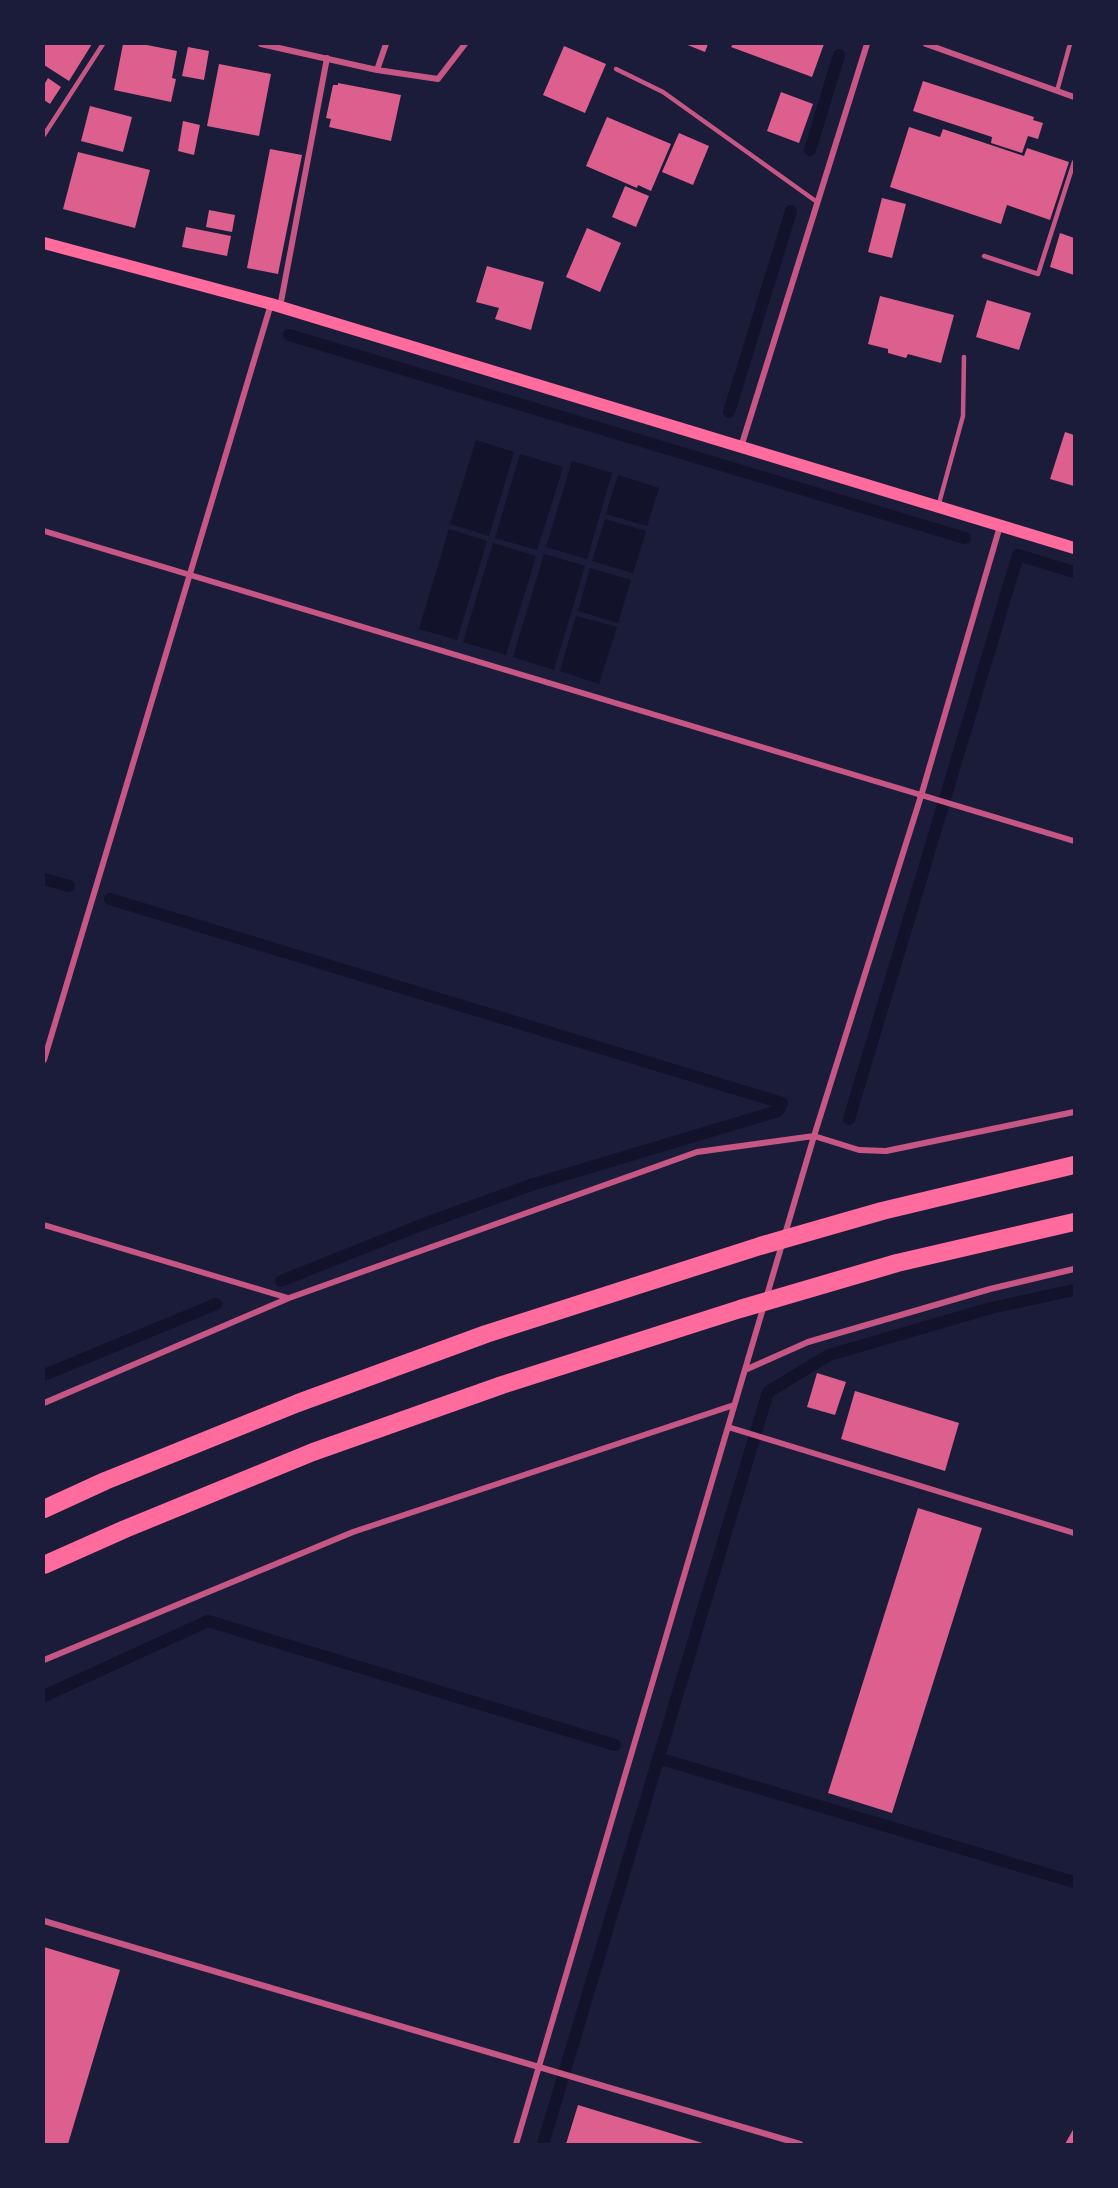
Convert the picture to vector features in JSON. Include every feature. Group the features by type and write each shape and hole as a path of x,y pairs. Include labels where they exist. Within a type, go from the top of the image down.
{"highway":[{"path":"44,1509 105,1481 298,1403 453,1346 760,1246 882,1211 1074,1166"},
{"path":"44,1565 136,1524 313,1452 502,1385 740,1309 897,1263 1074,1221"}],"main road":[{"path":"44,243 275,305 1074,548"}],"street":[{"path":"261,44 376,70 438,79 465,44"},
{"path":"376,70 386,44"},
{"path":"741,447 867,44"},
{"path":"926,44 1074,97"},
{"path":"44,1060 189,576 275,305 327,58"},
{"path":"516,2145 814,1136 921,796 1000,526"},
{"path":"44,531 1074,841"},
{"path":"44,1403 289,1298 697,1152 814,1136 859,1150 886,1151 1074,1112"},
{"path":"44,1225 289,1298"},
{"path":"745,1370 808,1342 990,1289 1074,1269"},
{"path":"44,1660 353,1532 735,1404"},
{"path":"728,1427 1074,1533"},
{"path":"44,1921 801,2145"}],"lane":[{"path":"44,135 103,44"},
{"path":"1056,91 1070,44"},
{"path":"616,69 663,92 817,202"},
{"path":"984,256 1038,274 1074,162"},
{"path":"938,507 963,416 964,357"}],"shaded area":[{"path":"476,440 514,452 489,536 450,524"},
{"path":"520,454 563,467 537,550 495,538"},
{"path":"572,461 612,473 587,559 546,547"},
{"path":"618,475 659,488 647,526 606,514"},
{"path":"605,519 646,531 633,573 592,561"},
{"path":"449,529 487,541 457,640 419,629"},
{"path":"493,543 536,556 506,655 463,642"},
{"path":"544,554 585,566 554,670 513,657"},
{"path":"590,568 631,580 618,623 578,611"},
{"path":"576,616 617,627 599,684 560,671"}],"building":[{"path":"44,44 92,44 69,81 44,65"},
{"path":"123,44 142,44 177,51 172,78 176,79 171,102 114,90"},
{"path":"685,44 708,44 705,52"},
{"path":"733,44 824,44 812,77 731,47"},
{"path":"564,46 606,64 585,113 543,95"},
{"path":"188,47 209,51 204,80 182,76"},
{"path":"219,64 271,74 259,136 207,126"},
{"path":"48,78 61,87 50,104 44,100 44,85"},
{"path":"923,81 1034,117 1033,120 1043,123 1038,139 1028,136 1022,153 991,143 992,137 913,111"},
{"path":"338,83 401,95 391,141 329,127 331,119 326,118 333,85 338,85"},
{"path":"781,92 813,104 799,143 767,131"},
{"path":"90,106 132,117 123,152 81,141"},
{"path":"607,117 671,144 651,191 638,185 637,188 586,166"},
{"path":"183,121 200,125 194,155 178,151"},
{"path":"909,127 940,137 943,129 1024,156 1027,148 1069,162 1050,220 1007,205 1001,224 890,187"},
{"path":"679,133 709,146 693,185 662,172"},
{"path":"270,149 302,155 278,274 247,268"},
{"path":"78,152 150,170 135,228 63,209"},
{"path":"625,186 649,196 636,227 612,217"},
{"path":"882,198 906,204 892,258 868,252"},
{"path":"209,210 235,215 232,232 206,227"},
{"path":"186,227 231,236 227,256 182,247"},
{"path":"587,228 621,243 600,292 566,277"},
{"path":"1060,233 1074,238 1074,275 1050,267"},
{"path":"487,266 544,282 531,330 495,319 499,308 476,302"},
{"path":"880,296 954,315 941,363 908,354 906,358 888,353 888,349 868,344"},
{"path":"987,300 1031,313 1019,350 976,337"},
{"path":"1065,432 1074,435 1074,486 1050,479"},
{"path":"817,1373 846,1382 835,1415 807,1407"},
{"path":"855,1391 959,1423 945,1471 841,1439"},
{"path":"918,1508 982,1528 892,1813 828,1793"},
{"path":"44,1947 120,1970 68,2144 44,2144"},
{"path":"578,2105 706,2144 566,2144"},
{"path":"1074,2128 1074,2144 1065,2144"}],"waterway":[{"path":"810,150 839,55"},
{"path":"729,412 791,211"},
{"path":"289,335 965,538"},
{"path":"849,1119 1018,555 1074,572"},
{"path":"44,879 69,886"},
{"path":"110,899 782,1103 778,1111 531,1185 421,1225 281,1281"},
{"path":"543,2144 768,1392 829,1355 991,1308 1074,1290"},
{"path":"44,1375 216,1304"},
{"path":"44,1696 208,1621 615,1745"},
{"path":"658,1758 1074,1882"}]}
